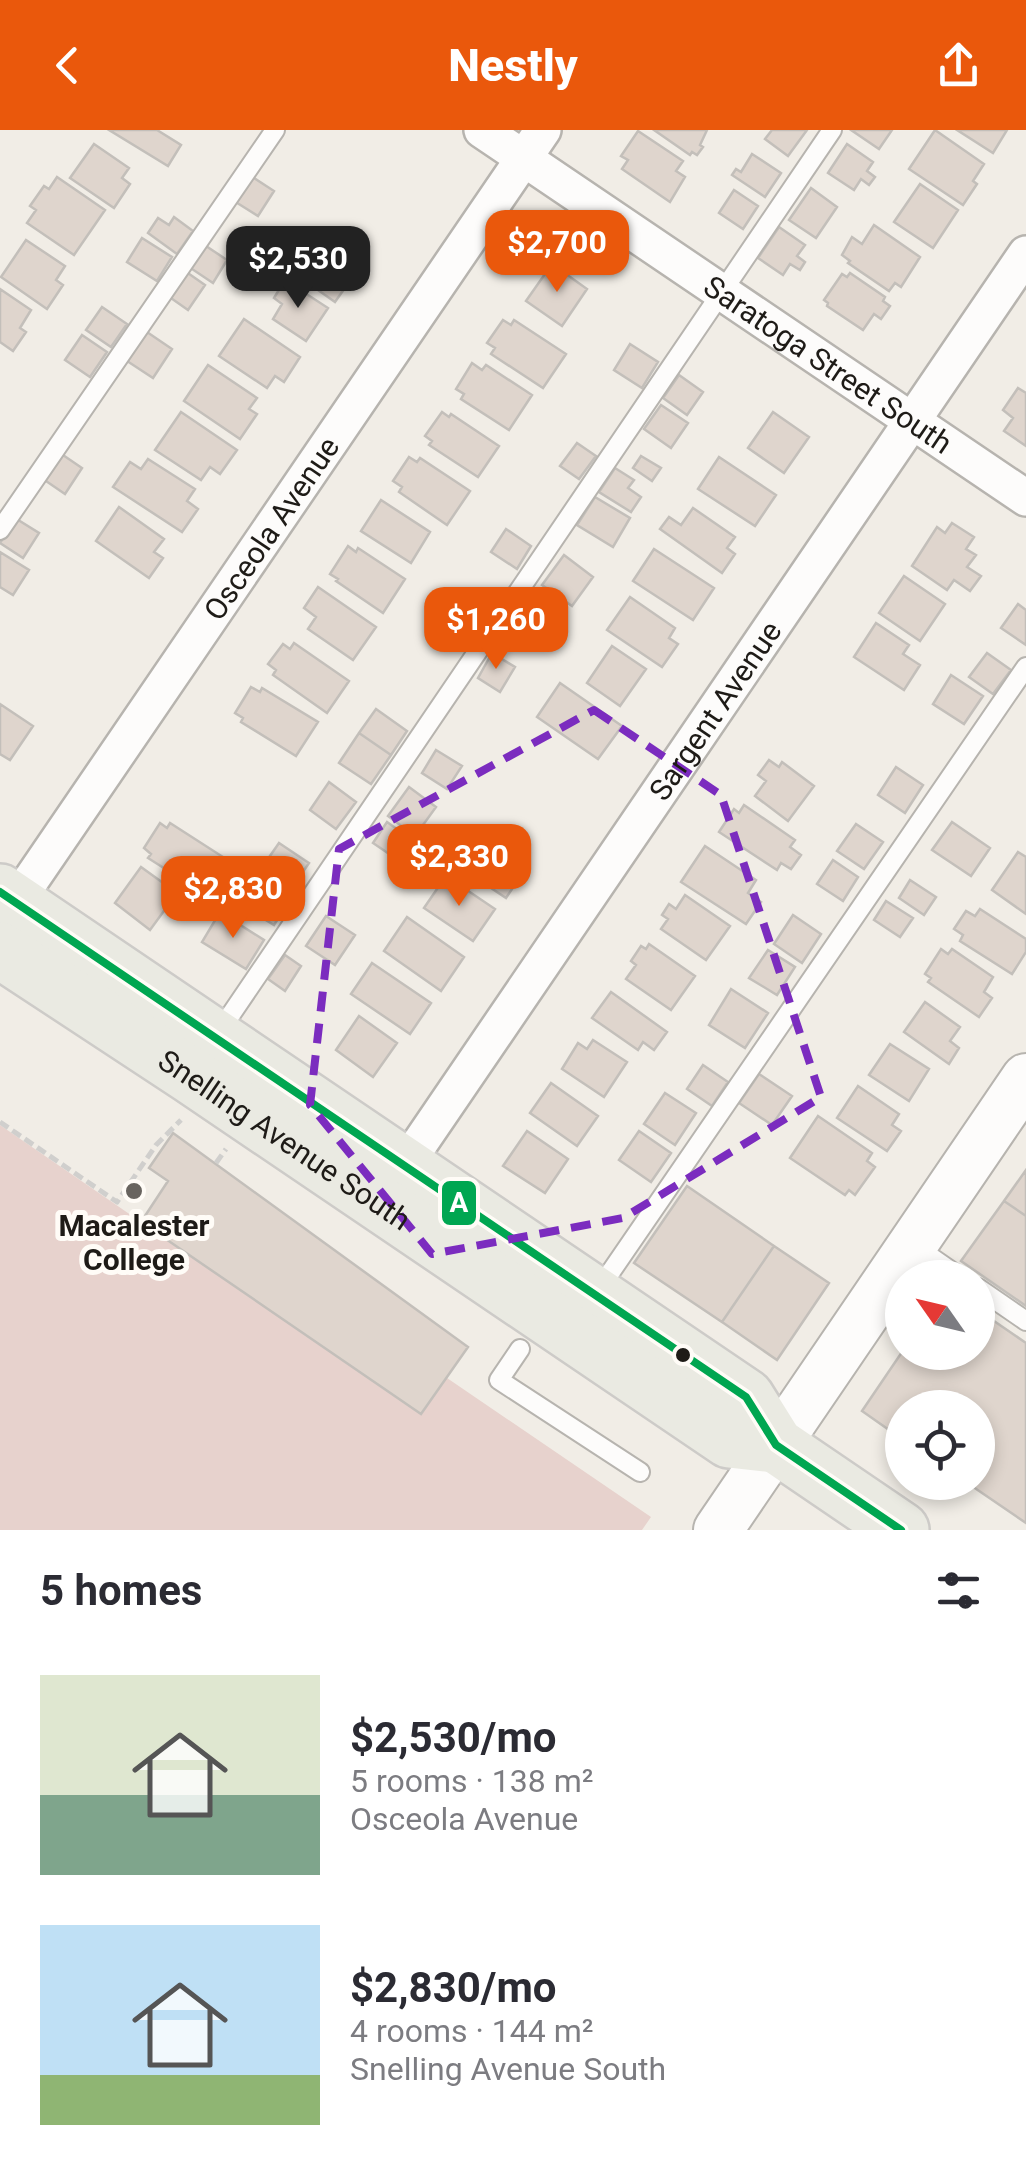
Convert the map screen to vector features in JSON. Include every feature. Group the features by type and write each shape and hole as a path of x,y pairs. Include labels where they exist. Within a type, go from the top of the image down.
{"main road":[{"name":"Snelling Avenue South","path":"4,917 216,1037 746,1397 776,1444 901,1530"},
{"name":"Snelling Avenue South","path":"4,917 190,1075 729,1440 776,1444"}],"street":[{"name":"Saratoga Street South","path":"482,130 534,144 721,291 1026,498"},
{"name":"Osceola Avenue","path":"4,917 534,144"},
{"name":"Sargent Avenue","path":"404,1166 1026,254"},
{"path":"718,1530 1026,1078"}],"lane":[{"path":"0,530 275,130"},
{"path":"216,1037 832,130"},
{"path":"596,1295 1026,667"},
{"path":"912,1244 936,1260"},
{"path":"995,1299 1026,1320"},
{"path":"520,1349 498,1380 640,1472"}],"path":[{"path":"0,1122 117,1202 156,1145 182,1119"},
{"path":"216,1163 222,1154"}],"highlighted area":[{"path":"594,710 721,795 821,1097 623,1218 432,1254 310,1105 339,849"}],"shaded area":[{"name":"Macalester College","path":"0,1125 141,1222 168,1182 149,1168 173,1133 468,1347 447,1378 651,1517 642,1530 0,1530"}],"building":[{"path":"109,130 157,130 181,145 168,166"},
{"path":"654,130 707,130 700,145 703,147 697,155 690,155"},
{"path":"772,130 807,130 788,156 765,139"},
{"path":"851,130 892,130 879,149"},
{"path":"935,130 984,164 963,205 909,169"},
{"path":"957,130 1007,130 993,153"},
{"path":"638,131 683,161 676,171 685,177 670,202 622,169 628,160 621,156"},
{"path":"94,144 129,168 122,178 130,184 114,208 70,178"},
{"path":"847,144 873,162 867,171 875,177 869,185 861,179 854,190 828,173"},
{"path":"752,154 781,173 765,197 732,175 736,169 741,172"},
{"path":"251,176 274,191 258,216 234,201"},
{"path":"57,177 105,210 74,255 27,223 36,210 30,206 44,186 49,189"},
{"path":"920,184 958,210 933,248 894,222"},
{"path":"811,188 837,207 816,238 789,220"},
{"path":"734,190 758,206 743,229 719,213"},
{"path":"174,217 193,231 177,254 148,233 158,218 169,225"},
{"path":"874,225 920,257 901,287 895,283 889,291 842,255 852,237 862,244"},
{"path":"779,227 805,245 797,256 805,262 800,270 790,264 783,275 758,258"},
{"path":"305,230 359,268 335,302 281,264"},
{"path":"142,238 172,257 157,281 127,262"},
{"path":"26,240 65,266 56,280 63,285 47,309 1,277"},
{"path":"203,244 227,260 213,283 189,267"},
{"path":"552,264 587,289 562,326 526,301"},
{"path":"185,271 205,285 188,310 168,296"},
{"path":"850,273 885,297 883,301 890,306 881,319 874,314 863,330 824,300 842,274 847,277"},
{"path":"285,280 328,308 306,341 273,319 282,304 274,298"},
{"path":"0,289 31,310 20,328 26,332 13,351 0,342"},
{"path":"102,307 127,324 111,347 86,330"},
{"path":"244,319 300,357 284,382 275,376 267,388 219,356"},
{"path":"503,320 511,325 514,320 566,354 543,388 491,354 495,348 487,343"},
{"path":"144,330 172,349 153,378 124,359"},
{"path":"82,335 107,352 90,377 65,360"},
{"path":"630,344 658,362 642,388 614,370"},
{"path":"472,363 482,370 486,365 532,395 509,430 461,399 464,394 456,389"},
{"path":"208,365 257,398 249,409 257,414 240,439 184,401"},
{"path":"679,375 703,392 687,415 663,398"},
{"path":"1018,388 1026,393 1026,446 1004,431 1013,418 1003,410"},
{"path":"661,405 688,423 671,448 644,429"},
{"path":"181,412 237,450 220,474 210,467 201,480 155,450"},
{"path":"442,412 499,446 478,477 429,445 432,441 425,436"},
{"path":"773,412 809,437 784,473 748,448"},
{"path":"577,443 596,456 579,479 560,466"},
{"path":"60,453 82,468 65,494 43,479"},
{"path":"641,456 661,468 652,481 633,468"},
{"path":"409,457 417,462 420,458 470,491 447,525 399,492 402,487 393,481"},
{"path":"719,457 776,495 755,526 698,489"},
{"path":"148,459 195,489 187,501 198,509 182,532 113,487 130,462 141,469"},
{"path":"615,468 634,480 628,488 641,497 631,512 599,492"},
{"path":"595,497 630,518 613,547 577,525"},
{"path":"381,500 430,532 411,563 361,531"},
{"path":"119,507 164,539 154,552 163,558 149,578 96,541"},
{"path":"693,508 735,537 727,548 735,554 722,573 660,529 669,517 681,525"},
{"path":"15,518 39,533 23,558 0,543"},
{"path":"952,523 974,537 966,549 976,555 967,567 981,576 970,591 954,580 947,590 912,566 937,527 945,533"},
{"path":"506,529 531,546 517,569 491,552"},
{"path":"348,546 356,552 358,548 405,579 383,613 330,574"},
{"path":"654,549 714,588 693,620 633,581"},
{"path":"0,552 29,570 13,595 0,587"},
{"path":"564,555 593,577 572,606 542,585"},
{"path":"904,576 945,604 920,641 879,613"},
{"path":"318,587 376,627 353,660 308,629 316,617 304,608"},
{"path":"630,597 675,628 669,638 678,644 662,667 607,630"},
{"path":"1018,604 1026,610 1026,645 1001,628"},
{"path":"525,609 551,626 537,647 511,631"},
{"path":"876,623 909,645 903,654 920,665 904,690 854,657"},
{"path":"294,643 349,681 327,713 273,675 276,670 268,664 283,644 290,649"},
{"path":"612,646 646,669 620,706 587,683"},
{"path":"492,653 515,667 500,692 478,678"},
{"path":"987,653 1011,670 993,694 969,677"},
{"path":"951,675 983,696 964,724 933,704"},
{"path":"560,683 622,726 598,759 537,717"},
{"path":"251,687 260,692 262,688 318,722 296,756 241,722 243,718 235,713"},
{"path":"0,704 33,726 10,760 0,754"},
{"path":"376,709 407,731 391,755 359,733"},
{"path":"359,733 391,755 371,784 339,763"},
{"path":"436,750 462,766 447,789 422,773"},
{"path":"769,760 779,767 782,762 814,786 788,821 755,796 766,781 758,775"},
{"path":"896,767 923,785 905,813 878,795"},
{"path":"329,782 356,802 336,829 310,810"},
{"path":"409,787 436,807 415,836 388,816"},
{"path":"744,805 795,840 790,847 801,855 791,869 781,863 777,870 719,832 734,809 739,813"},
{"path":"387,822 415,842 401,862 373,843"},
{"path":"952,822 990,848 971,876 932,850"},
{"path":"160,823 167,828 170,823 223,857 200,891 148,858 151,854 144,848"},
{"path":"856,824 883,842 864,869 837,851"},
{"path":"471,827 528,865 506,898 449,860"},
{"path":"279,843 309,863 293,886 263,866"},
{"path":"705,846 756,880 748,893 761,902 746,924 681,882"},
{"path":"1018,852 1026,857 1026,914 992,890"},
{"path":"833,860 858,877 843,901 817,884"},
{"path":"141,867 177,893 150,930 115,903"},
{"path":"446,876 495,909 473,941 424,908"},
{"path":"265,877 293,895 274,925 246,908"},
{"path":"910,880 936,897 924,915 899,898"},
{"path":"685,895 730,926 706,960 661,929 668,919 662,915 669,904 676,909"},
{"path":"886,901 913,918 900,937 874,920"},
{"path":"980,909 1026,939 1026,952 1012,974 960,941 963,935 954,929 966,911 975,916"},
{"path":"220,912 264,940 246,969 202,942"},
{"path":"793,915 821,934 802,963 774,944"},
{"path":"326,916 355,935 335,965 306,946"},
{"path":"407,917 464,957 441,991 384,951"},
{"path":"649,944 695,976 671,1010 626,979 636,965 631,961 641,946 646,949"},
{"path":"941,949 948,954 952,949 993,977 984,992 992,998 979,1017 928,982 931,978 925,974"},
{"path":"768,950 795,967 777,995 749,978"},
{"path":"285,955 301,966 285,991 268,979"},
{"path":"372,963 431,1003 410,1034 351,994"},
{"path":"731,989 768,1013 745,1048 709,1025"},
{"path":"611,992 667,1032 654,1050 643,1042 638,1050 592,1018"},
{"path":"925,1002 960,1027 950,1041 959,1048 949,1064 904,1032"},
{"path":"359,1016 397,1043 373,1077 336,1050"},
{"path":"593,1040 627,1062 604,1097 562,1069 578,1043 587,1049"},
{"path":"890,1044 929,1069 909,1101 869,1075"},
{"path":"703,1065 728,1082 712,1106 687,1089"},
{"path":"759,1074 792,1096 772,1125 739,1103"},
{"path":"551,1083 598,1116 577,1146 530,1113"},
{"path":"858,1086 899,1114 892,1125 901,1131 887,1151 837,1118"},
{"path":"665,1093 696,1113 675,1145 644,1124"},
{"path":"818,1116 872,1153 867,1161 875,1167 855,1195 849,1190 845,1195 790,1158"},
{"path":"527,1131 568,1159 545,1193 503,1166"},
{"path":"639,1131 671,1153 651,1182 619,1160"},
{"path":"173,1133 468,1347 421,1414 141,1222 168,1181 149,1168"},
{"path":"1026,1170 1026,1216 1004,1201"},
{"path":"687,1186 774,1246 722,1322 634,1263"},
{"path":"1004,1201 1026,1216 1026,1306 995,1285 995,1260 962,1260"},
{"path":"774,1246 829,1283 777,1360 722,1322"},
{"path":"995,1322 1026,1343 1026,1523 992,1500 995,1390 885,1390 885,1427 862,1411 890,1370 995,1370"}],"transit line":[{"name":"A","path":"0,892 746,1397 776,1445 901,1530"}],"place":[{"name":"Macalester College","path":"134,1191"}]}
